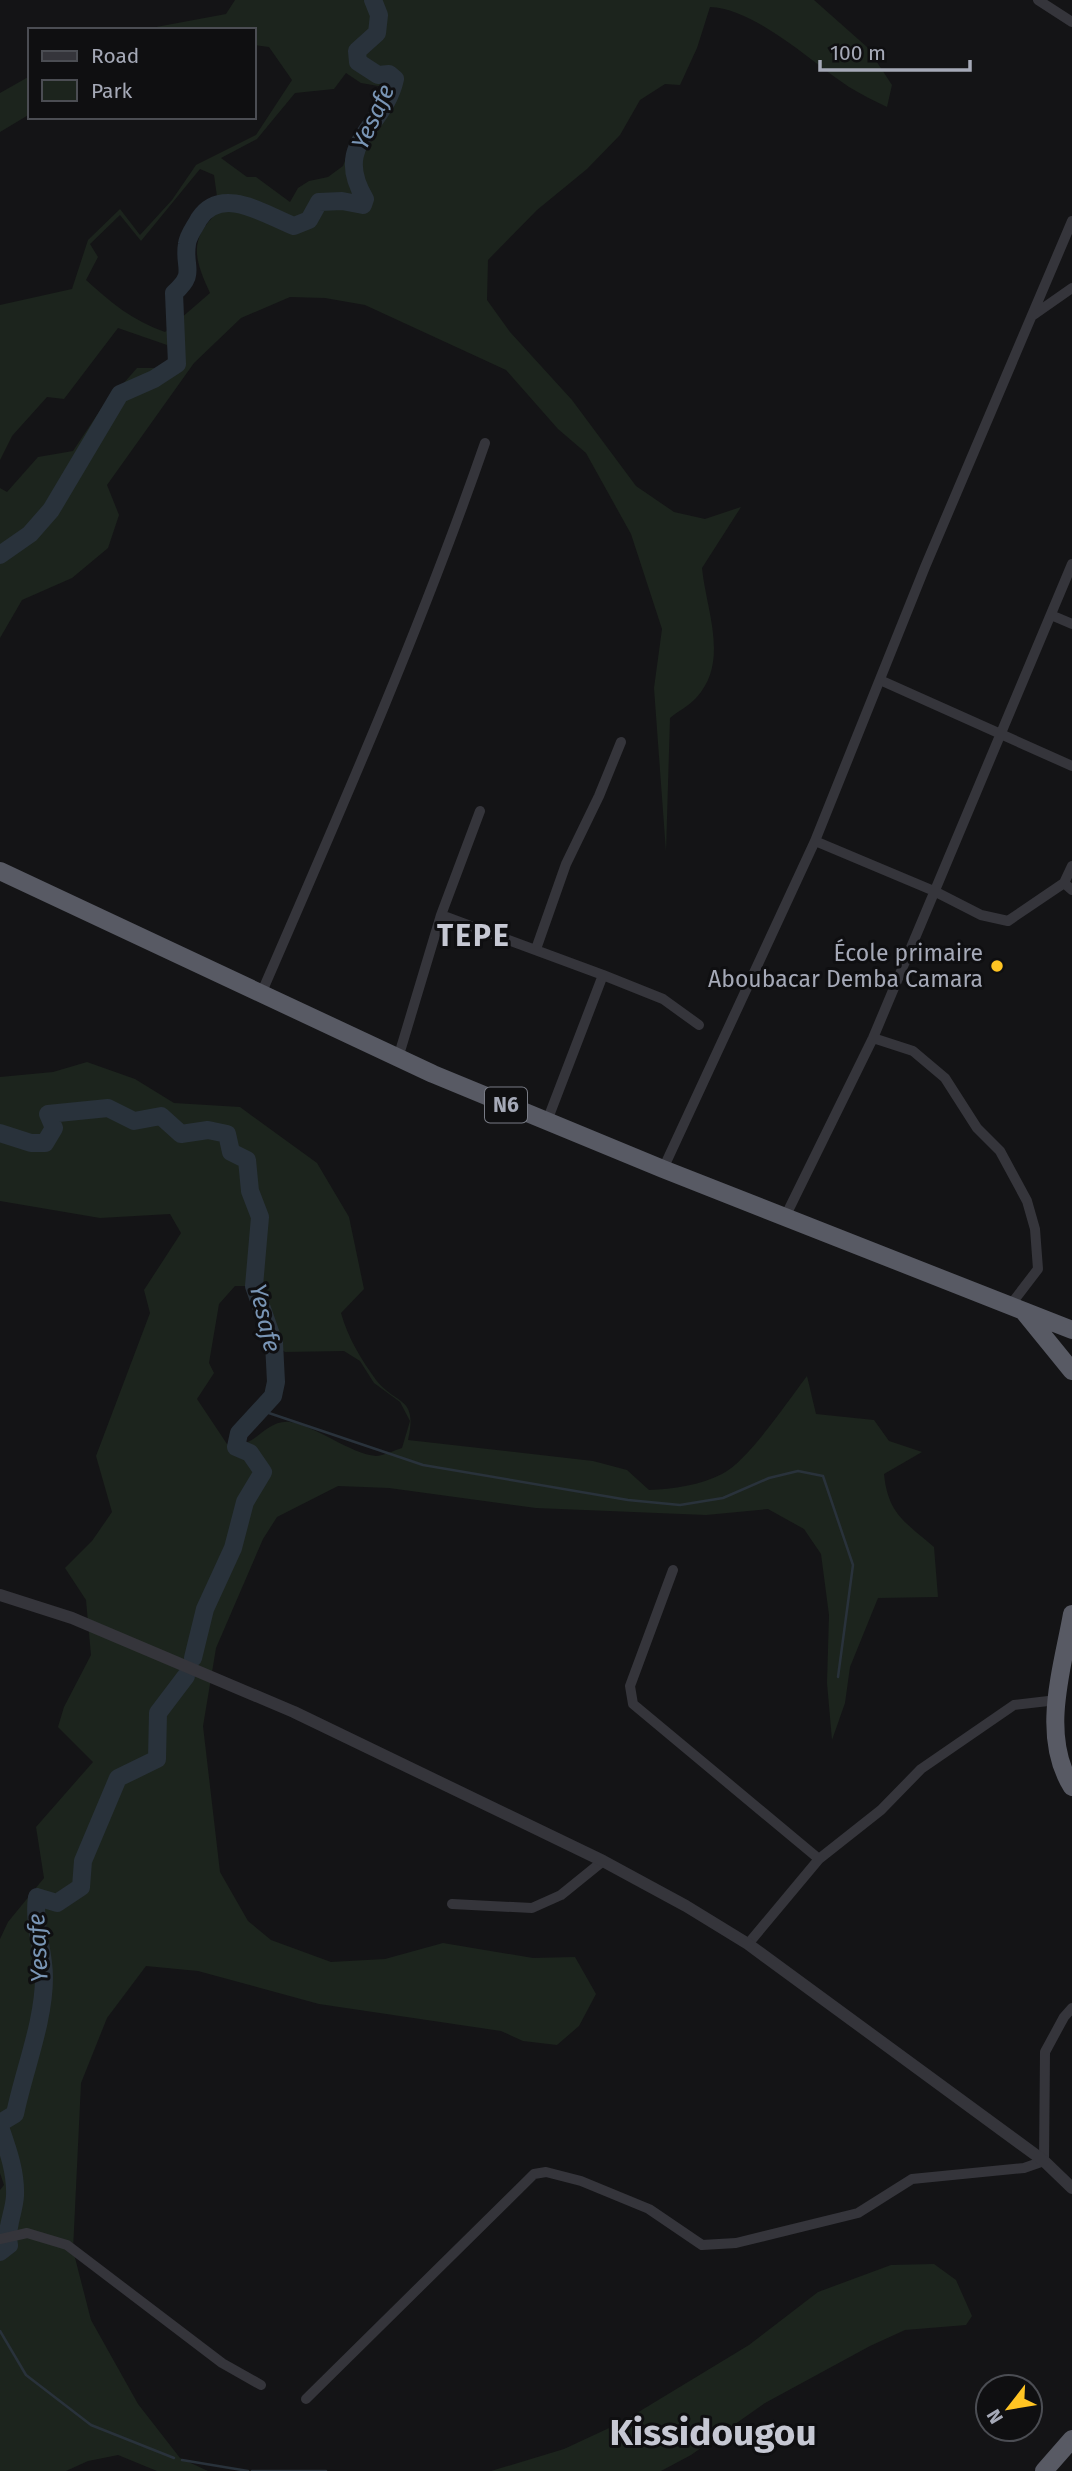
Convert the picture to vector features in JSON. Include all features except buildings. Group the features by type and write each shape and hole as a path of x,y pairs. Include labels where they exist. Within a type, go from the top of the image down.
{"highway":[{"name":"N6","path":"0,871 398,1058 663,1170 1072,1330"},
{"name":"N6","path":"1017,1309 1072,1371"},
{"path":"1072,1614 1057,1700 1055,1747 1061,1770 1072,1787"},
{"path":"1045,2471 1072,2439"}],"street":[{"path":"1038,0 1072,22"},
{"path":"663,1170 815,841 1072,221"},
{"path":"1030,318 1072,288"},
{"path":"261,994 376,727 456,527 485,443"},
{"path":"785,1217 873,1038 1072,564"},
{"path":"1051,615 1072,624"},
{"path":"880,680 1072,766"},
{"path":"536,950 566,864 599,796 621,742"},
{"path":"398,1058 442,915 480,811"},
{"path":"815,841 934,891 981,915 1008,920 1068,886 1072,866"},
{"path":"442,915 663,999 699,1025"},
{"path":"547,1121 603,975"},
{"path":"873,1038 913,1051 945,1078 977,1128 1000,1151 1017,1178 1035,1229 1038,1269 1017,1309"},
{"path":"673,1570 630,1686 634,1704 643,1715 819,1859"},
{"path":"0,1595 72,1618 294,1712 603,1861 686,1906 748,1944 1044,2161 1072,2188"},
{"path":"748,1944 819,1859 881,1810 921,1769 1014,1705 1057,1700"},
{"path":"452,1904 532,1908 561,1895 603,1861"},
{"path":"1044,2161 1045,2052 1064,2017 1072,2008"},
{"path":"306,2399 534,2174 545,2172 581,2181 649,2209 702,2245 736,2243 858,2213 912,2179 1024,2168 1044,2161"},
{"path":"0,2239 27,2233 67,2245 222,2363 261,2385"}],"green space":[{"path":"235,0 814,0 867,47 892,85 887,107 849,87 764,26 728,10 710,7 697,48 680,85 665,84 640,100 620,135 587,169 537,210 488,260 487,300 510,332 572,400 636,486 674,512 705,519 741,507 702,568 713,635 712,668 706,684 696,698 670,718 666,852 654,688 662,629 631,534 586,453 558,429 506,370 365,305 325,298 290,297 241,318 194,363 107,485 119,515 108,548 72,578 22,600 0,638 0,488 7,492 38,457 73,451 101,409 137,368 161,368 170,359 167,345 118,328 64,399 47,397 12,436 0,460 0,305 72,289 88,240 120,209 140,235 172,200 196,165 256,135 292,80 269,47 256,45 256,28 151,28 226,14","holes":["346,73 361,83 384,87 384,93 355,134 343,166 328,177 309,181 298,188 290,202 256,177 247,177 221,158 257,139 295,93 334,89","200,169 214,175 219,211 202,231 197,249 200,269 210,293 165,332 122,310 86,280 98,257 90,244 120,215 141,241"]},
{"path":"28,77 28,115 0,132 0,93"},
{"path":"87,1062 135,1079 174,1103 240,1107 317,1163 349,1217 364,1289 341,1313 356,1348 376,1380 408,1409 410,1416 410,1426 408,1440 593,1461 627,1470 649,1490 696,1484 722,1474 744,1457 807,1376 816,1414 874,1420 889,1441 922,1452 884,1474 889,1499 894,1508 906,1523 934,1547 938,1597 878,1598 850,1667 845,1703 832,1740 827,1683 829,1615 821,1554 804,1529 768,1509 706,1515 536,1508 389,1488 338,1486 277,1517 263,1539 216,1648 203,1726 220,1872 248,1921 271,1940 331,1962 385,1959 443,1943 533,1958 575,1957 596,1994 579,2026 557,2045 523,2041 501,2031 319,2004 198,1971 146,1966 107,2018 81,2083 73,2250 91,2320 138,2404 180,2458 208,2471 157,2471 118,2455 88,2461 66,2471 0,2471 0,2190 4,2185 0,2173 0,1939 8,1922 44,1878 36,1827 93,1762 58,1727 64,1707 91,1655 86,1600 65,1568 92,1541 112,1512 96,1456 150,1313 144,1290 181,1233 170,1214 100,1218 0,1201 0,1077 53,1072","holes":["235,1286 253,1286 274,1343 285,1352 344,1351 360,1361 374,1383 400,1402 410,1421 402,1448 379,1456 366,1454 290,1422 273,1425 245,1444 227,1444 197,1399 214,1373 209,1363 219,1304"]},
{"path":"934,2264 956,2280 972,2316 966,2325 905,2330 870,2346 765,2403 691,2455 661,2471 491,2471 564,2449 622,2422 749,2345 818,2292 891,2265"}],"waterway":[{"name":"Yesafe","path":"0,555 30,534 51,510 120,394 154,379 177,364 174,293 187,275 186,252 189,237 199,219 209,209 232,203 258,210 294,226 309,220 319,202 342,201 363,205 365,199 356,180 354,163 357,149 381,111 395,79 389,74 378,75 358,62 357,51 377,33 379,15 373,0"},
{"name":"Yesafe","path":"0,1133 31,1143 45,1143 54,1128 48,1114 108,1108 134,1121 161,1116 181,1134 208,1130 227,1134 231,1152 247,1160 250,1191 260,1217 254,1286 274,1343 276,1382 273,1396 239,1433 236,1447 250,1453 263,1472 245,1502 233,1548 205,1609 193,1658"},
{"path":"260,1410 423,1465 628,1500 680,1505 723,1498 769,1478 798,1471 823,1476 853,1565 838,1677"},
{"name":"Yesafe","path":"0,2123 15,2114 41,2011 44,1977 36,1918 37,1897 57,1903 81,1887 83,1861 118,1778 157,1759 158,1713 186,1676"},
{"name":"Yesafe","path":"0,2127 9,2153 15,2187 8,2233 9,2245 0,2252"},
{"path":"0,2331 26,2375 91,2425 174,2458"},
{"path":"182,2460 248,2471"},
{"path":"252,2471 326,2471"}],"place":[{"name":"École primaire Aboubacar Demba Camara","path":"997,966"}],"district":[{"name":"TEPE","path":"474,936"},
{"name":"Kissidougou","path":"713,2432"}]}
